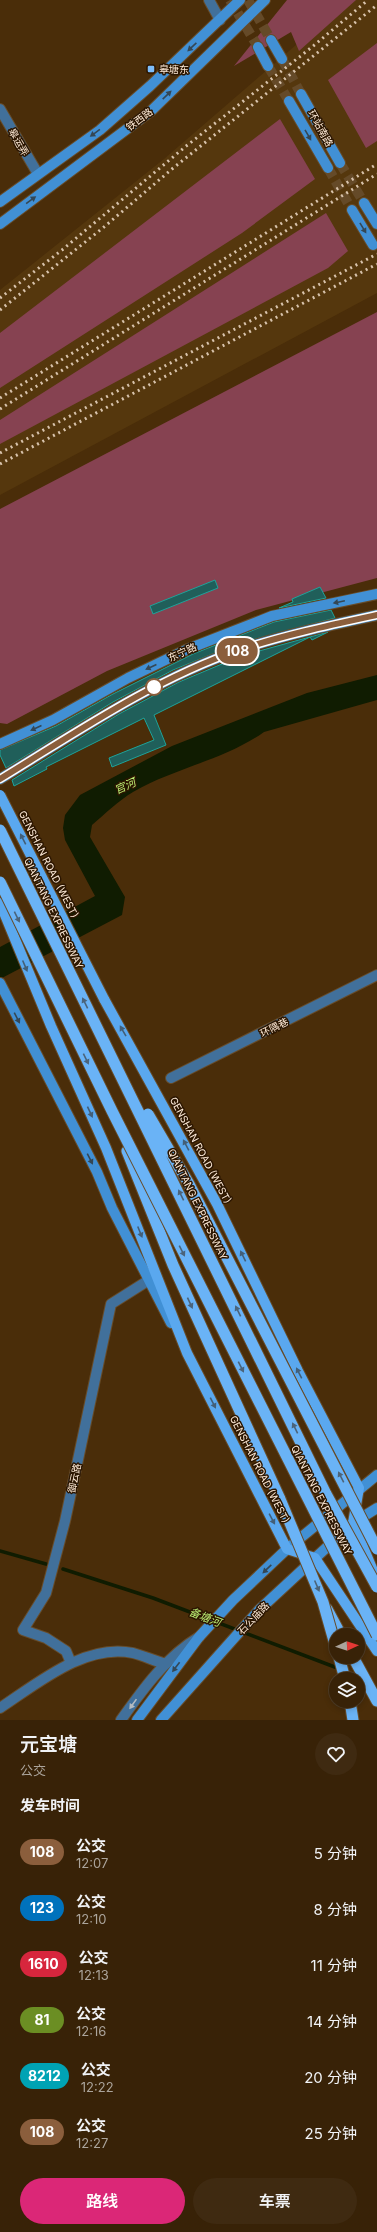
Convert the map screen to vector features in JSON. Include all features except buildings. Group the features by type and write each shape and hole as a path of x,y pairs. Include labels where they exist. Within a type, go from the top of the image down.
{"highway":[{"name":"QIANTANG EXPRESSWAY","path":"0,830 326,1494 377,1587"},
{"name":"QIANTANG EXPRESSWAY","path":"0,882 112,1111 377,1635"},
{"path":"96,1025 189,1184 377,1549"},
{"path":"112,1111 173,1265 280,1499 323,1602 337,1628"},
{"path":"323,1602 330,1628"},
{"path":"357,1664 377,1701"},
{"path":"351,1708 353,1720"}],"main road":[{"name":"铁西路","path":"0,202 100,130 240,0"},
{"name":"铁西路","path":"0,224 151,111 265,0"},
{"path":"271,40 282,59"},
{"path":"258,47 268,66"},
{"name":"环站南路","path":"301,94 340,163"},
{"path":"289,101 328,168"},
{"path":"364,203 377,224"},
{"path":"352,210 373,245"},
{"name":"东宁路","path":"0,744 53,720 128,678 188,649 272,616 377,594"},
{"name":"东宁路","path":"1,776 133,698 184,673 238,650 284,636 377,615"},
{"name":"GENSHAN ROAD (WEST)","path":"0,794 104,999 214,1198 298,1371 359,1488"},
{"name":"GENSHAN ROAD (WEST)","path":"0,903 50,1026 106,1148 187,1353"},
{"name":"GENSHAN ROAD (WEST)","path":"0,983 97,1172 112,1208 287,1549"},
{"path":"137,1720 199,1637 233,1600 287,1549 359,1488 377,1475"},
{"path":"359,1488 353,1523 377,1580"},
{"name":"石公庙路","path":"161,1720 259,1610 353,1523 377,1508"},
{"path":"287,1549 315,1558 377,1651"}],"street":[{"path":"208,0 220,20"},
{"name":"皋运弄","path":"0,109 38,174"},
{"name":"环隅巷","path":"171,1078 377,975"},
{"name":"御云路","path":"70,1663 66,1652 46,1638 23,1630 46,1593 65,1521 111,1304 149,1280"},
{"path":"121,1720 149,1681 185,1645 199,1637"},
{"path":"0,1708 70,1663 105,1653 133,1653 166,1664"}],"shaded area":[{"path":"287,0 356,0 299,51 291,32 234,66"},
{"path":"348,0 377,0 377,293 0,495 0,290 164,159"},
{"path":"377,43 377,141 366,148 328,80"},
{"path":"280,119 315,179 242,233 0,388 0,333"},
{"path":"326,213 348,251 328,268 0,444 0,420"},
{"path":"377,312 377,578 256,610 107,671 7,724 0,723 0,509"}],"water":[{"name":"官河","path":"377,675 377,700 264,732 233,750 165,776 133,792 117,803 92,825 90,837 125,897 122,915 0,979 0,947 95,896 65,840 63,828 65,815 80,795 172,746 307,693"}],"waterway":[{"name":"备塘河","path":"0,1551 46,1564"},
{"name":"备塘河","path":"63,1569 153,1598 340,1669"}],"tunnel":[{"path":"230,0 258,47"},
{"path":"248,0 271,40"},
{"path":"282,59 301,94"},
{"path":"268,66 289,101"},
{"path":"340,163 364,203"},
{"path":"328,168 352,210"}],"railway":[{"path":"0,298 62,250 185,147 312,47 368,0"},
{"path":"0,310 104,227 172,169 377,5"},
{"path":"0,398 377,164"},
{"path":"0,409 377,174"},
{"path":"0,453 377,254"},
{"path":"0,464 377,264"}],"bus line":[{"name":"108","path":"0,779 133,698 184,673 238,650 284,636 377,615"}],"place":[{"name":"皋塘东","path":"151,69"}]}
